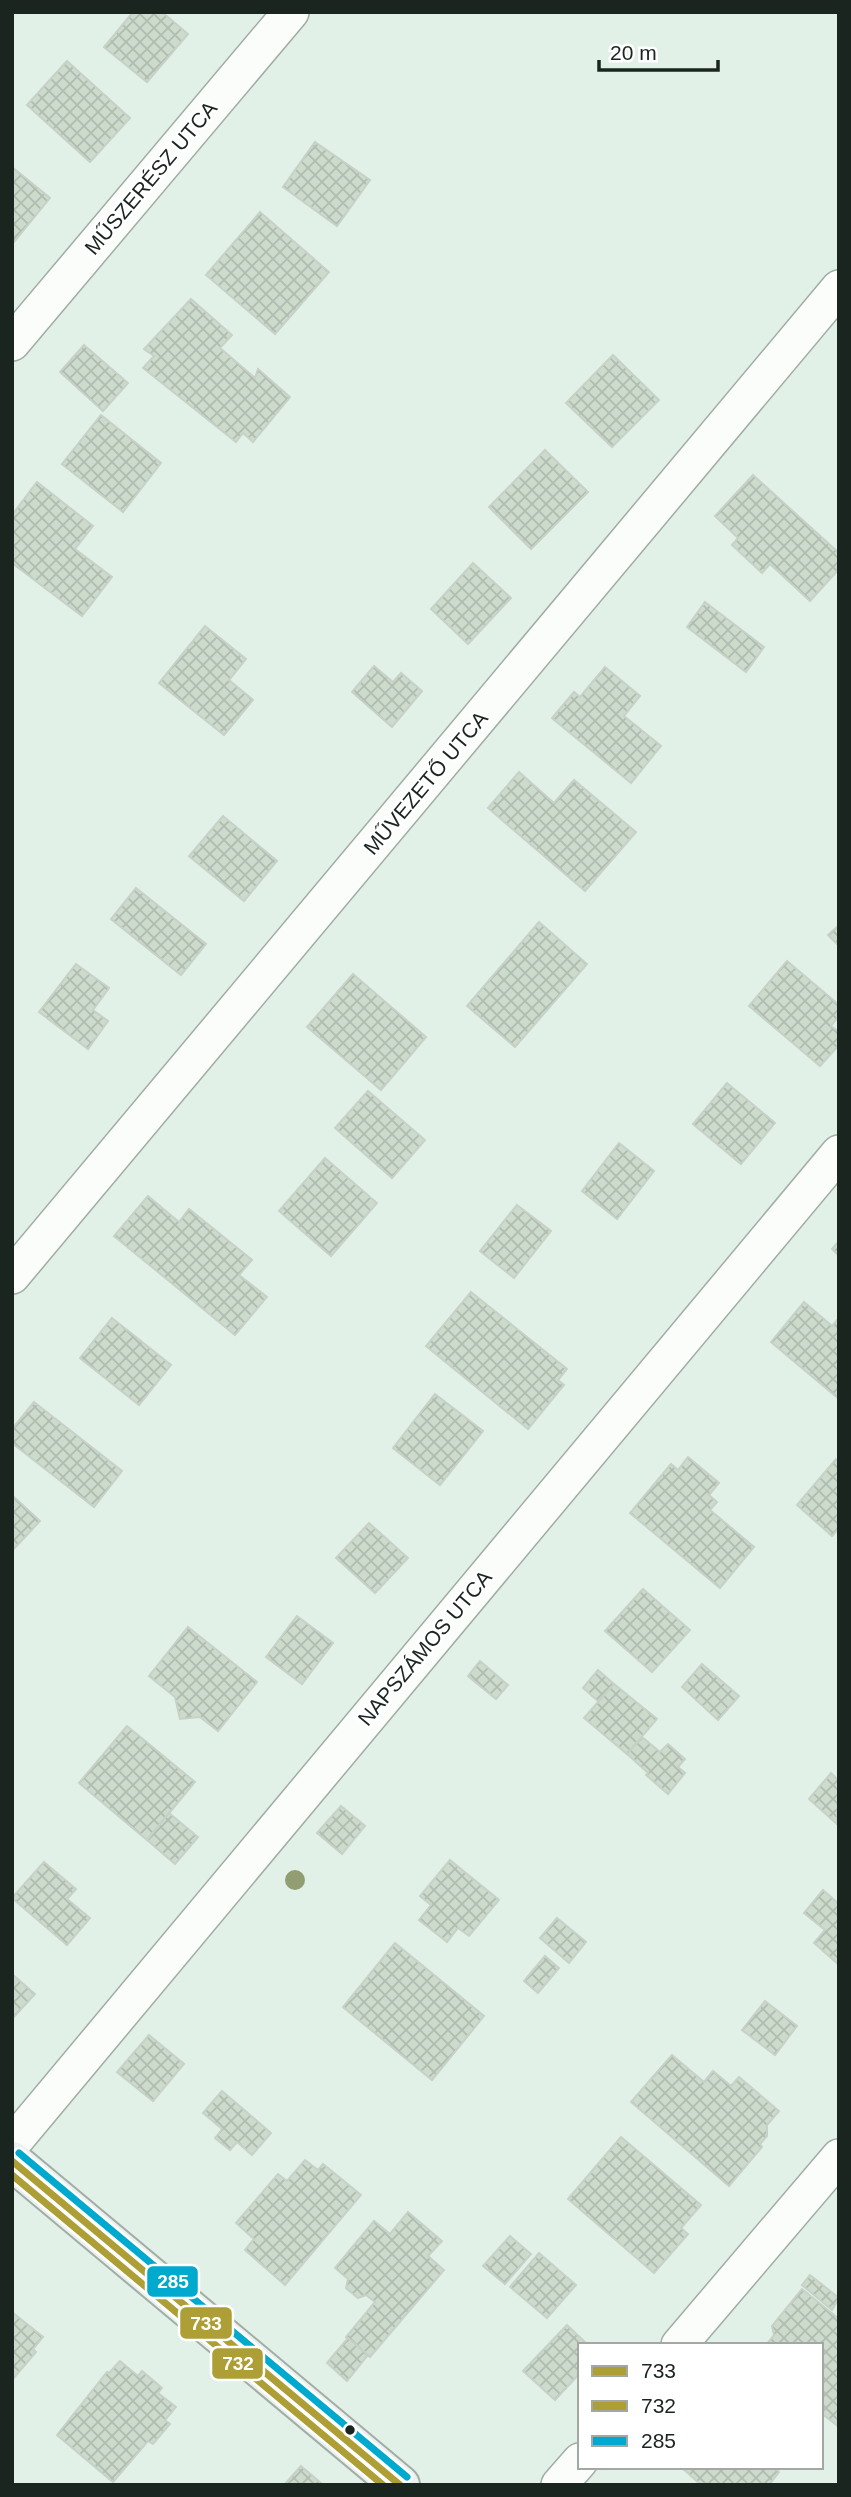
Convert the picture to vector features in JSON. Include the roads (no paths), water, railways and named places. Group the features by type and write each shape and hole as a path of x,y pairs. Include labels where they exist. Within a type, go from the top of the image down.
{"street":[{"name":"MŰSZERÉSZ UTCA","path":"12,343 290,12"},
{"name":"MŰVEZETŐ UTCA","path":"12,1276 839,288"},
{"name":"NAPSZÁMOS UTCA","path":"12,2144 839,1153"},
{"path":"681,2343 839,2157"},
{"path":"12,2161 400,2485"},
{"path":"559,2485 578,2463"}]}
